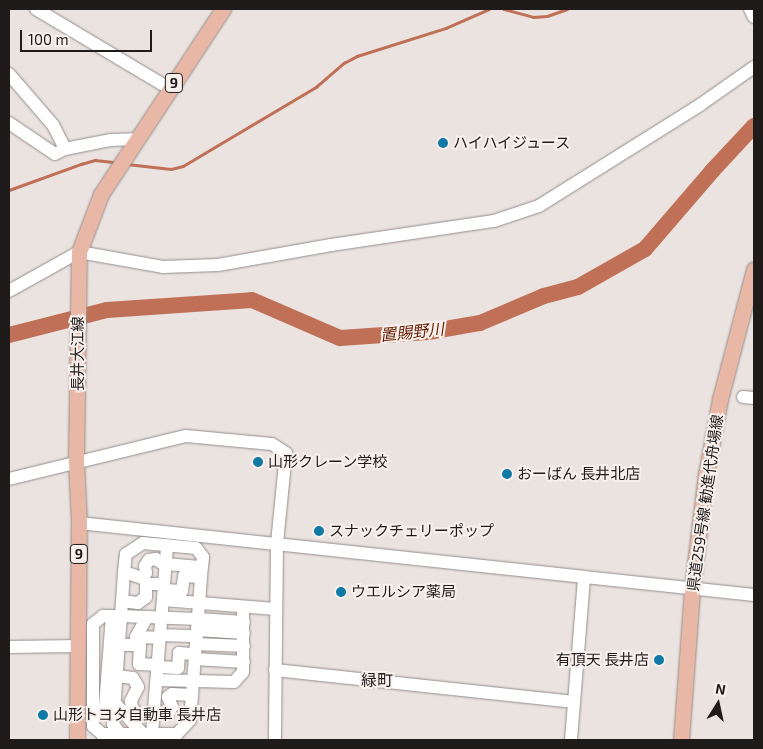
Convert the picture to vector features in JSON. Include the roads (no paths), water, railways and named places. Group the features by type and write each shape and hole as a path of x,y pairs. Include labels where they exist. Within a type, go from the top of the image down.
{"main road":[{"name":"長井大江線","path":"78,740 79,523 76,462 79,252 101,194 223,9"},
{"name":"県道259号線 勧進代舟場線","path":"681,740 692,589 706,474 720,400 754,269"}],"street":[{"path":"36,9 170,90"},
{"path":"750,9 754,17"},
{"path":"9,291 79,252 163,267 218,265 331,245 494,221 539,206 700,105 754,67"},
{"path":"9,74 53,125 65,149"},
{"path":"9,123 55,154 65,149 111,140 136,139"},
{"path":"9,479 186,436 272,444 286,453 277,543 275,740"},
{"path":"79,523 754,595"},
{"path":"115,734 113,724 119,645 116,616 122,601 126,554 143,543 196,548 203,557 196,640 190,720 177,734 147,734 115,734 102,734 93,726 93,634 94,624 103,616 116,616 148,617 162,618 196,640 244,662"},
{"path":"147,734 154,716 168,546"},
{"path":"124,572 142,578 146,573 146,566 149,560 156,559 166,565 202,572"},
{"path":"164,592 182,591 184,576 202,572"},
{"path":"571,740 584,578"},
{"path":"122,601 138,602 146,597 146,584 199,603 276,609"},
{"path":"119,645 140,645 139,664 158,671 193,681 234,682 243,672 243,607"},
{"path":"148,617 136,637 160,636 244,646"},
{"path":"158,671 178,668 179,653 196,640 244,627"},
{"path":"9,647 79,646"},
{"path":"276,670 574,702"},
{"path":"116,676 133,678 138,687 131,701 132,708 139,714 176,720 176,708 191,709"},
{"path":"154,716 169,712 172,707 168,697 172,694 192,695"},
{"path":"114,702 147,734"}],"waterway":[{"path":"127,164 171,169 183,166 316,87 344,63 357,56 446,28 489,9"},
{"path":"504,9 533,17 547,16 567,9"},
{"name":"置賜野川","path":"9,335 107,310 252,300 340,338 428,332 480,323 544,296 578,287 645,249 712,171 754,126"},
{"path":"9,190 95,160 115,162"}],"place":[{"name":"ハイハイジュース","path":"443,143"},
{"name":"山形クレーン学校","path":"258,462"},
{"name":"おーばん 長井北店","path":"507,474"},
{"name":"スナックチェリーポップ","path":"319,531"},
{"name":"ウエルシア薬局","path":"341,592"},
{"name":"有頂天 長井店","path":"659,660"},
{"name":"山形トヨタ自動車 長井店","path":"43,715"}],"district":[{"name":"緑町","path":"377,680"}]}
